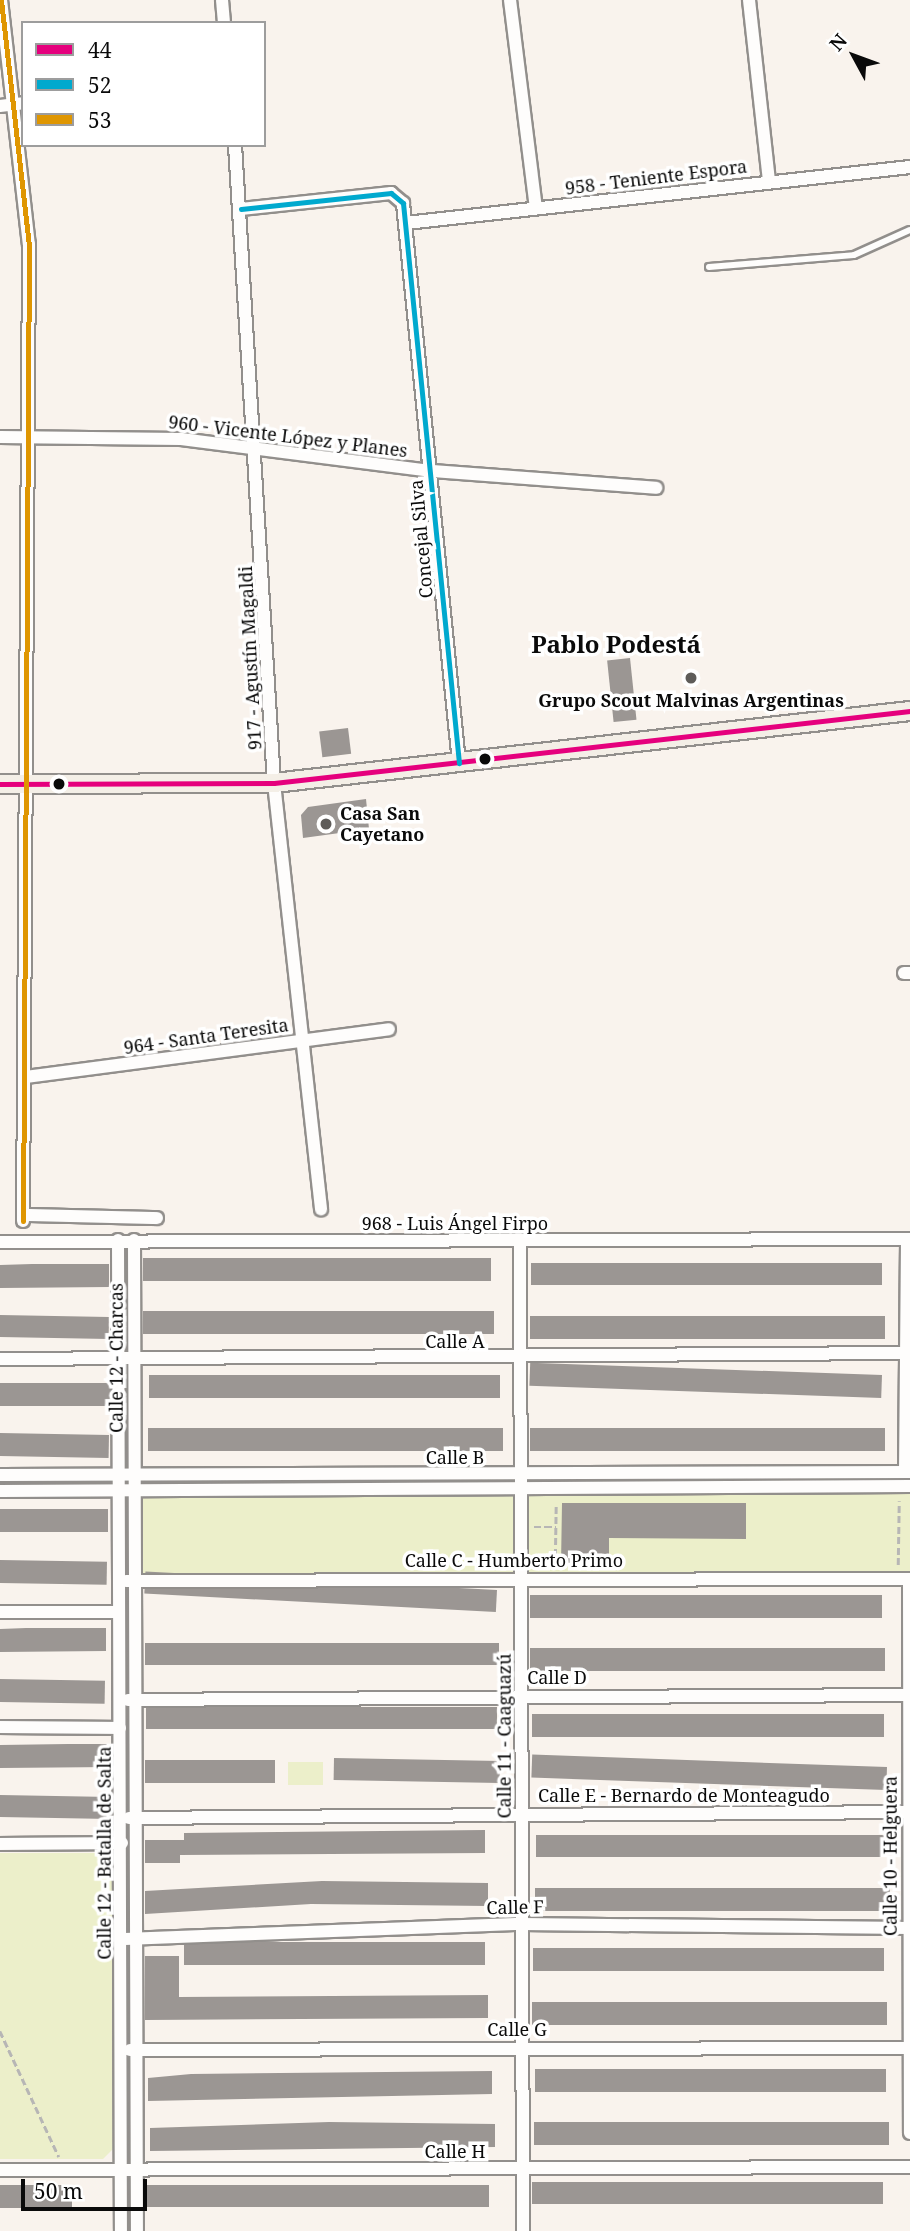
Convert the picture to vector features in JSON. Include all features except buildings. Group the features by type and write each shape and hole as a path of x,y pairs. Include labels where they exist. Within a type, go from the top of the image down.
{"main road":[{"path":"0,784 274,783 910,712"}],"street":[{"path":"1,0 28,226 29,785 24,1219 157,1218"},
{"path":"222,0 224,21"},
{"path":"510,0 536,208"},
{"path":"749,0 769,181"},
{"name":"917 - Agustín Magaldi","path":"235,147 258,450 274,783 321,1209"},
{"name":"958 - Teniente Espora","path":"406,223 910,167"},
{"name":"Concejal Silva","path":"241,209 391,193 404,203 459,763"},
{"name":"960 - Vicente López y Planes","path":"0,438 149,437 432,471 656,488"},
{"name":"964 - Santa Teresita","path":"26,1077 389,1029"},
{"path":"908,1239 908,1472"},
{"name":"968 - Luis Ángel Firpo","path":"0,1242 908,1239"},
{"name":"Calle 12 - Charcas","path":"117,1474 118,1240"},
{"name":"Calle 12 - Charcas","path":"134,1240 134,1475"},
{"name":"Calle 11 - Caaguazú","path":"520,1241 523,2231"},
{"name":"Calle A","path":"0,1359 519,1359 908,1353"},
{"name":"Calle B","path":"0,1475 908,1472"},
{"name":"Calle 12 - Batalla de Salta","path":"117,1474 121,1818 137,2168 137,2231"},
{"name":"Calle 12 - Batalla de Salta","path":"127,1939 135,1818 134,1475"},
{"name":"Calle B","path":"0,1491 905,1486"},
{"name":"Calle C - Humberto Primo","path":"118,1581 519,1576 905,1579"},
{"name":"Calle 10 - Helguera","path":"905,1579 909,1695 910,2133"},
{"path":"0,1612 118,1612"},
{"name":"Calle D","path":"121,1701 522,1695 909,1695"},
{"path":"0,1727 120,1728"},
{"name":"Calle E - Bernardo de Monteagudo","path":"121,1818 910,1812"},
{"path":"0,1844 122,1843"},
{"name":"Calle F","path":"127,1939 522,1924 909,1928"},
{"name":"Calle G","path":"130,2050 523,2046 909,2048"},
{"name":"Calle 12 - Batalla de Salta","path":"121,2231 121,2168 130,2050"},
{"name":"Calle H","path":"0,2170 910,2167"}],"lane":[{"path":"709,267 854,255 910,230"}],"path":[{"path":"905,1486 905,1579"},
{"path":"555,1489 555,1577"},
{"path":"520,1527 556,1527"},
{"path":"0,2031 65,2169"}],"green space":[{"path":"133,1486 910,1486 910,1579 133,1579"},
{"path":"288,1762 323,1762 323,1785 288,1785"},
{"path":"0,1853 103,1853 113,1860 113,2149 103,2159 0,2159"}],"transit line":[{"name":"53","path":"1,0 29,244 23,1221"},
{"name":"52","path":"241,209 391,193 403,203 459,763"},
{"name":"44","path":"0,784 274,783 910,711"}],"place":[{"name":"Grupo Scout Malvinas Argentinas","path":"691,678"},
{"name":"Casa San Cayetano","path":"326,824"}],"district":[{"name":"Pablo Podestá","path":"616,644"}]}
